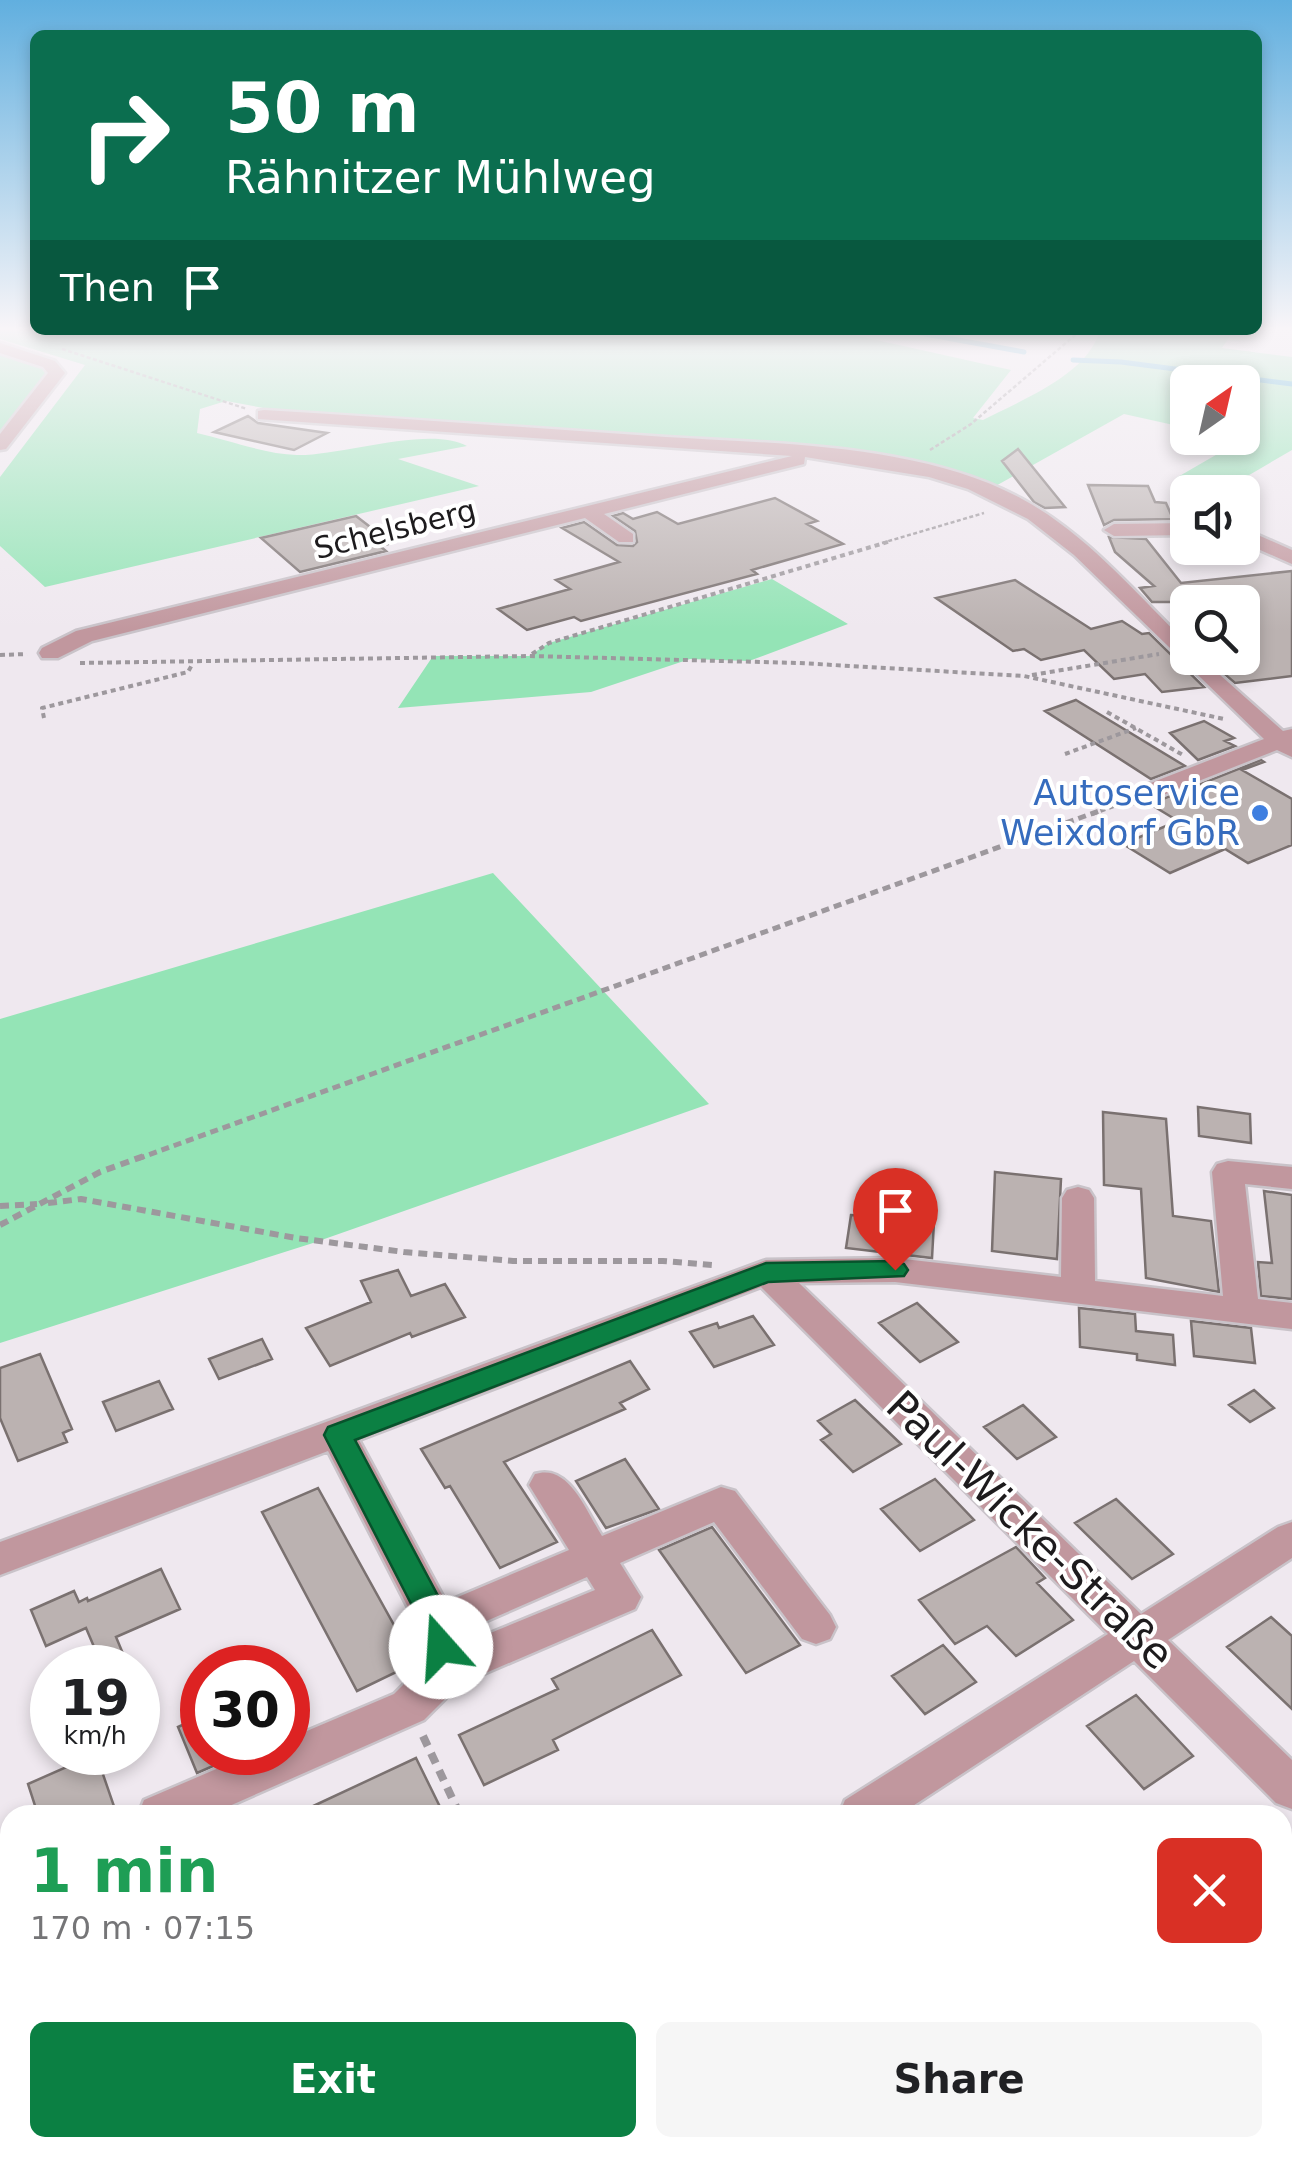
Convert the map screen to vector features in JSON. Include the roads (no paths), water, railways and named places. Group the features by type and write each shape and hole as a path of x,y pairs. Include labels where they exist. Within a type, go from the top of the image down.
{"street":[{"path":"355,440 456,440 485,431"},
{"path":"510,431 815,456 921,469 952,477 1015,502 1090,560 1170,638"},
{"name":"Schelsberg","path":"50,653 84,636 815,456"},
{"path":"589,512 626,538"},
{"path":"1114,530 1170,529"},
{"path":"1260,536 1292,536"},
{"path":"1260,542 1292,558"},
{"path":"1134,798 1282,739 1210,675"},
{"path":"1242,1312 1228,1172 1292,1178"},
{"path":"1078,1198 1078,1291"},
{"path":"0,1559 766,1272 895,1270 1292,1316"},
{"name":"Paul-Wicke-Straße","path":"766,1272 1292,1789"},
{"path":"338,1435 437,1624 445,1670"},
{"path":"183,1805 408,1707 445,1670 621,1597 548,1485"},
{"path":"437,1624 720,1502 816,1627"},
{"path":"877,1805 1292,1538"}],"place":[{"name":"Autoservice Weixdorf GbR","path":"1260,813"}]}
